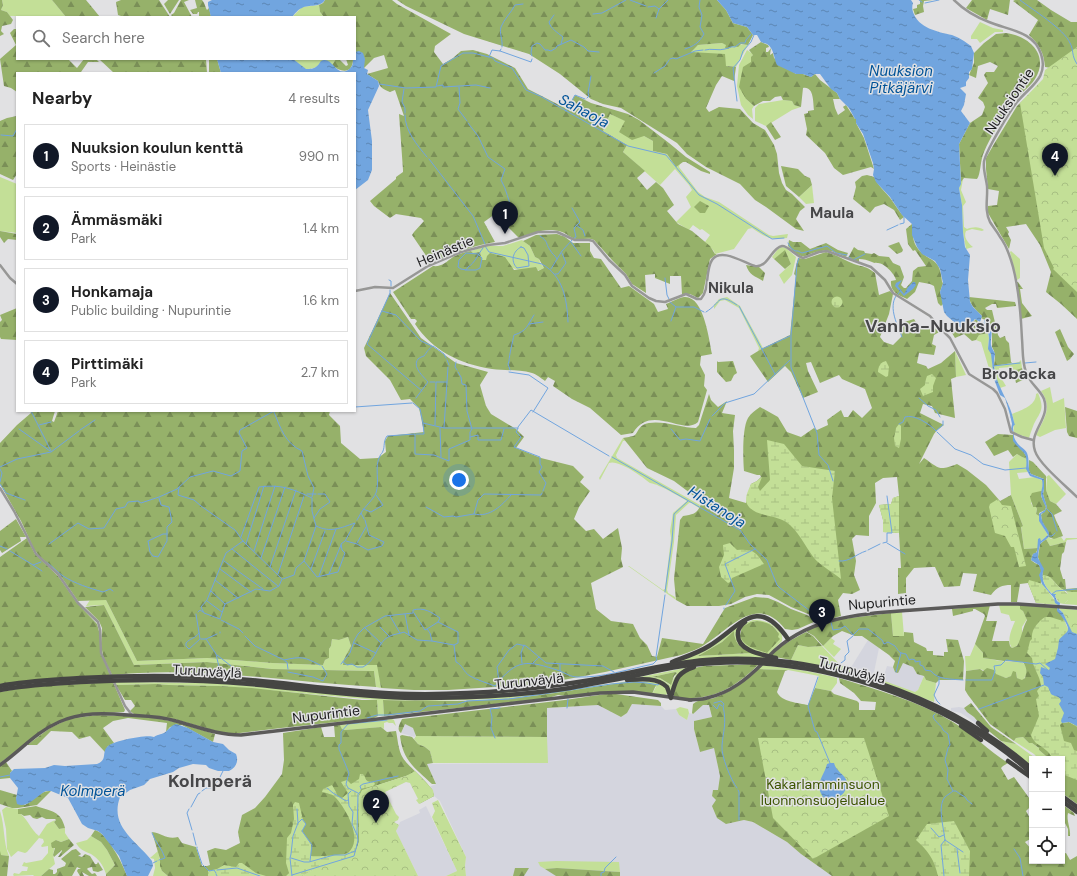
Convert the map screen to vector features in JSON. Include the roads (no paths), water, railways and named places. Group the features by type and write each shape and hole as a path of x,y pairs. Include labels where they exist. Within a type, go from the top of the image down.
{"highway":[{"path":"662,666 708,647 750,617 759,616 772,620 781,628 787,640"},
{"path":"787,640 775,626 763,620 753,619 746,622 740,627 738,633 739,641 746,648 756,653 789,662"},
{"name":"Turunväylä","path":"0,686 87,678 169,676 249,680 392,694 463,694 566,684 662,666 704,660 755,659 789,662 822,668 902,692 964,720 1002,744 1029,766"},
{"name":"Turunväylä","path":"0,690 58,683 169,680 250,684 369,696 441,698 524,693 567,688 672,668 704,664 755,663 808,669 877,687 906,698 942,713 962,724 1013,757 1029,771"},
{"path":"670,698 674,683 679,675 689,668 704,664"},
{"path":"615,680 638,679 657,681 667,687 670,698"},
{"path":"930,704 951,710"},
{"path":"942,713 981,740"},
{"path":"978,724 1002,744"},
{"path":"1008,761 1029,776"},
{"path":"1065,798 1077,807"},
{"path":"1065,803 1077,812"}],"main road":[{"name":"Nupurintie","path":"0,765 37,735 59,722 88,714 132,715 168,719 217,733 241,735 600,693 633,692 678,700 691,700 708,698 725,692 739,684 773,651 787,640 819,624 848,616 998,604 1077,608"}],"street":[{"name":"Nuuksiontie","path":"954,0 962,7 980,18 1029,37 1037,45 1042,59 1042,68 1039,78 1015,105 986,153 984,164 987,185 987,215 1006,246 1014,270 1021,325 1024,367 1029,379 1040,392 1045,403 1045,415 1033,440"},
{"name":"Heinästie","path":"356,291 376,287 392,288 400,285 428,266 461,252 488,244 505,243 538,232 560,233 575,240 589,240 593,242 625,275 632,286 652,299 665,302 686,294 699,300 701,299 704,295 711,262 715,257 729,255 743,262 758,266 763,264 779,247 786,247 800,258 806,258 819,252 827,251 856,263 867,265 882,276 893,292 930,316 950,338 969,374 993,388 997,393 1005,409 1010,431 1013,434 1033,440"},
{"path":"0,265 8,276 16,283"},
{"path":"1033,440 1034,450 1038,458 1077,497"},
{"path":"0,488 14,511 36,554 58,574 78,603 98,622 100,630 101,653 111,675"},
{"path":"114,682 125,706 132,715"},
{"path":"125,706 126,715"}],"water":[{"path":"212,0 325,0 320,4 300,9 293,16 211,16 208,2"},
{"name":"Nuuksion Pitkäjärvi","path":"717,0 911,0 913,3 913,12 919,22 924,26 935,31 954,36 971,46 974,53 972,69 969,72 969,78 966,82 966,86 960,88 966,94 961,111 970,123 959,144 961,184 959,188 962,205 965,247 970,255 968,280 970,302 982,316 980,322 975,319 970,325 961,328 944,312 940,292 943,283 940,269 935,261 922,254 912,235 912,224 902,215 890,197 876,182 873,175 873,163 863,134 856,123 856,119 837,93 831,89 820,74 815,74 811,77 803,74 796,74 777,65 769,46 761,42 757,35 753,35 747,27 733,23 726,10"},
{"path":"359,51 363,53 365,59 364,68 368,70 367,74 378,81 379,86 368,110 372,141 372,170 368,180 356,189 356,72 344,72 351,68 353,60 356,60 356,52"},
{"path":"217,60 294,60 306,69 310,69 315,68 322,61 327,60 344,72 221,72"},
{"path":"902,280 898,286 904,294 913,282 915,282 916,285 904,296 895,286 896,283"},
{"path":"984,320 988,322 992,330 991,345 995,354 995,372 1005,398 1000,395 994,379 991,354 988,349 988,331 979,323 985,323"},
{"path":"1005,399 1012,413 1015,425 1013,428 1014,437 1017,443 1027,453 1031,474 1044,479 1043,494 1047,507 1045,512 1041,514 1041,518 1048,530 1049,536 1040,544 1038,558 1044,569 1043,579 1045,586 1052,594 1056,594 1055,596 1057,601 1060,603 1059,609 1063,613 1072,632 1077,634 1077,726 1069,722 1062,723 1061,721 1064,713 1059,704 1061,701 1058,697 1051,694 1048,687 1044,685 1043,677 1040,673 1041,667 1049,670 1050,668 1045,664 1055,659 1059,640 1068,628 1057,611 1058,605 1055,603 1054,598 1042,584 1039,575 1041,571 1039,565 1031,560 1033,554 1037,552 1038,539 1040,538 1041,541 1048,535 1039,521 1039,514 1045,510 1046,507 1041,495 1042,480 1030,476 1026,469 1025,455 1013,441 1013,432 1011,429 1012,424"},
{"name":"Kolmperä","path":"176,724 188,728 213,742 223,744 236,754 237,762 229,771 218,771 209,768 206,765 193,764 179,768 173,772 150,779 144,785 130,790 120,797 118,817 121,825 132,840 152,861 153,866 148,876 127,876 119,856 102,834 82,824 68,798 51,791 46,791 25,805 17,804 16,799 18,788 10,778 10,773 14,769 45,768 54,765 65,766 97,764 102,760 106,748 111,744 138,737 154,737 164,733"},
{"path":"834,763 847,782 845,791 837,798 824,798 819,789 820,781 827,764"}],"waterway":[{"path":"593,14 602,13 626,0"},
{"path":"630,0 646,6"},
{"path":"656,18 659,9 668,0"},
{"path":"685,49 696,44 704,34 700,27 702,15 699,7 700,0"},
{"path":"925,3 939,0"},
{"path":"1020,0 1055,26 1067,38 1077,64"},
{"path":"502,47 500,32 502,24 515,5 523,4"},
{"path":"648,7 655,6 659,9"},
{"path":"554,15 549,22 563,37 561,44"},
{"path":"705,50 723,50 735,47 740,43 745,43 751,34"},
{"path":"737,101 733,68 740,60 743,51 751,42 754,35"},
{"path":"532,56 532,46 537,43 540,44 545,50 551,51 557,46 571,40 588,51 599,52"},
{"path":"489,57 492,50 500,51 501,49"},
{"path":"670,59 676,59 695,51 703,50"},
{"path":"500,51 531,62 532,59"},
{"name":"Sahaoja","path":"379,84 406,88 436,87 441,66 463,53 473,53 493,58 495,61 512,68 526,90 540,96 628,146 666,155 699,195 717,204 772,239 784,238"},
{"path":"654,73 665,66 669,60"},
{"path":"587,98 589,96 588,93 591,76"},
{"path":"437,86 476,85 490,88"},
{"path":"459,87 460,103 458,109 467,121"},
{"path":"404,89 402,102 405,108 405,113"},
{"path":"566,111 575,95 585,99"},
{"path":"405,115 409,132 427,157"},
{"path":"468,123 478,136 488,157 505,169 501,180 513,211"},
{"path":"1,135 13,136 16,131"},
{"path":"429,159 473,216 485,244"},
{"path":"572,208 580,222 574,228 576,237 574,238"},
{"path":"900,224 904,223 904,217"},
{"path":"576,225 583,230 585,236"},
{"path":"887,230 898,225"},
{"path":"540,236 546,241 557,259"},
{"path":"551,269 562,251 572,240"},
{"path":"571,242 581,256"},
{"name":"Sahaoja","path":"788,243 795,251 802,253 827,246 836,253 847,255"},
{"path":"485,246 489,252 542,264 549,269 555,275 565,297 568,322"},
{"path":"521,247 524,248 528,255 529,266 517,268 513,256 521,247"},
{"path":"466,270 476,270 480,268 482,258 478,254 466,253 459,260 458,267 466,270 475,261 476,258 478,256 480,253 481,250 483,248"},
{"path":"555,274 558,274 566,263 562,253"},
{"name":"Sahaoja","path":"849,257 853,260 865,254"},
{"path":"799,258 797,264 791,336 791,367 817,433 819,455 828,465 833,481"},
{"path":"665,278 667,295 669,299"},
{"path":"389,280 391,281 391,286"},
{"path":"390,290 367,344 422,391"},
{"path":"898,294 901,290"},
{"path":"896,296 893,311 902,337"},
{"path":"706,312 723,299 731,301 737,305"},
{"path":"670,302 676,307 694,307 704,312"},
{"path":"739,306 775,374"},
{"path":"671,321 676,307"},
{"path":"382,311 396,315 421,341 432,346"},
{"path":"510,370 508,364 514,335 524,330 534,315"},
{"path":"529,324 543,322"},
{"path":"762,349 790,336"},
{"path":"416,398 428,382 417,368 416,365 418,359 424,356 433,346 444,354 446,358"},
{"path":"447,360 449,365"},
{"path":"712,416 725,403 754,394 790,360"},
{"path":"456,362 455,367 457,370"},
{"path":"1025,363 1036,362"},
{"path":"993,366 1020,363"},
{"path":"447,382 448,367"},
{"path":"361,513 376,493 377,464 383,451 387,436 415,434 415,454 434,455 449,461 449,449 470,440 470,432 472,429 467,411 466,385 462,384 461,377 458,372"},
{"path":"509,372 529,375 548,388 533,412"},
{"path":"430,382 435,382"},
{"path":"435,425 436,382 447,382 444,428"},
{"path":"919,398 928,406 936,410 940,417"},
{"path":"356,407 412,403"},
{"name":"Histanoja","path":"413,403 420,409 423,423 444,428 518,428"},
{"name":"Histanoja","path":"518,427 531,410 609,456"},
{"path":"32,412 51,451"},
{"path":"49,544 78,523 89,529 104,528 116,509 125,507 128,502 138,501 141,503 159,497 177,489 190,477 213,471 231,476 240,471 242,451 247,448 239,433 240,430 272,412"},
{"path":"274,412 284,435 291,444 302,451 308,476 314,488 312,497"},
{"path":"899,424 903,422 905,417 909,416 917,418 930,425 936,431 943,425 943,421"},
{"path":"671,429 680,440 686,439 700,441 710,419"},
{"path":"80,430 95,420"},
{"path":"39,425 51,422"},
{"path":"416,434 424,434 423,423"},
{"path":"440,428 441,457"},
{"path":"518,428 516,432 521,437 514,447 540,457 540,464 542,467 539,472 546,483 543,491"},
{"path":"19,429 50,451"},
{"path":"470,437 478,435 478,440 501,440 504,429"},
{"path":"0,467 17,459 51,452 79,431"},
{"path":"937,432 955,449 971,455 983,464 1005,470 1026,468"},
{"name":"Histanoja","path":"612,457 740,530 750,544 767,560 777,585 780,588 810,611 827,614 830,619"},
{"path":"0,469 2,473 0,482"},
{"path":"246,544 264,486"},
{"path":"241,537 259,487 267,486 287,488 312,498 312,511 316,526 326,529 336,529 355,523 345,541 341,544 342,550 345,553 338,572 317,577 304,561 296,568 294,575 283,579"},
{"path":"254,551 275,486"},
{"path":"179,487 178,495 194,500 235,530 243,541 282,579 279,586 270,591 256,589 225,604 220,619 204,613 201,607 207,600 226,553 243,541"},
{"path":"261,558 285,487"},
{"path":"3,488 6,493 25,500"},
{"path":"270,567 296,490"},
{"path":"426,507 444,517 456,517 474,514 478,500 484,494 541,495 542,493"},
{"path":"307,494 316,494"},
{"path":"314,518 320,509 330,502 325,494 318,494"},
{"path":"363,509 371,512 383,505 376,495"},
{"path":"474,514 480,515 495,510 511,495"},
{"path":"278,574 304,496"},
{"path":"883,543 887,542 887,533 892,533 887,496"},
{"path":"159,498 161,505 169,507 172,522 167,527 167,541 158,557 153,556 150,552 148,541 163,534 167,534"},
{"path":"665,592 674,514 688,501"},
{"path":"1047,509 1052,514 1057,531"},
{"path":"357,520 361,513 364,519"},
{"path":"346,541 357,544 368,550 382,546 384,542 369,535 365,520"},
{"path":"304,561 316,526"},
{"path":"357,543 366,527"},
{"path":"319,576 336,529"},
{"path":"311,569 325,531"},
{"path":"1048,536 1052,536 1055,533"},
{"path":"887,543 905,554"},
{"path":"868,550 880,544"},
{"path":"329,574 341,545"},
{"path":"0,546 7,549"},
{"path":"232,549 278,586"},
{"path":"726,605 735,591 725,564 755,549"},
{"path":"10,551 33,565"},
{"path":"839,561 850,559 866,551"},
{"path":"224,561 263,589"},
{"path":"41,562 33,565 42,571"},
{"path":"46,562 63,576 78,584 103,592 110,589 113,591"},
{"path":"220,569 251,592"},
{"path":"215,580 238,598"},
{"path":"1052,594 1056,591 1077,589"},
{"path":"211,591 225,604"},
{"path":"495,686 510,670 523,664 539,665 577,677 606,675 653,664 657,660 656,657 665,595"},
{"path":"207,601 222,612"},
{"path":"341,664 350,653 358,634 364,628 385,616 413,613 413,610 417,609 430,612 440,618 438,622 458,632 458,643 454,645"},
{"path":"198,612 200,610 203,612"},
{"path":"414,613 425,630 427,629 430,633 432,641"},
{"path":"196,614 200,639 189,649 186,646 186,643 199,633"},
{"path":"405,614 409,635"},
{"path":"390,616 400,633"},
{"path":"221,620 239,629 243,633"},
{"path":"427,629 438,622"},
{"name":"Histanoja","path":"831,622 833,630 840,629 845,626 853,635 859,629 868,629 882,640 884,644 888,642 895,646 900,652 906,654 909,660 912,659 915,660 915,662 920,661 920,665 923,666 925,670 931,671 941,678 963,680"},
{"path":"380,627 389,636"},
{"path":"365,628 382,644"},
{"path":"343,662 347,665 352,664 357,667 363,667 371,661 384,640 390,636 404,632 417,640 454,645"},
{"path":"201,639 206,639 217,634"},
{"path":"245,636 255,646 284,660 303,658 320,665"},
{"path":"841,663 845,660 845,656 849,652 847,641 853,636"},
{"path":"206,639 216,654 219,667"},
{"path":"354,643 376,653"},
{"path":"499,682 497,667 509,650 517,644 526,646 546,663 603,666 614,672"},
{"path":"454,645 456,662 466,673 495,686"},
{"path":"522,663 521,653 524,645"},
{"path":"896,672 901,653"},
{"path":"217,655 231,666"},
{"path":"533,663 539,657"},
{"name":"Histanoja","path":"966,680 992,680 995,671 994,666 1001,665 1006,660 1036,664 1040,663 1049,671"},
{"path":"285,661 287,662 288,669"},
{"path":"825,663 833,666 838,664"},
{"path":"560,664 560,671"},
{"path":"288,672 313,677 323,681 327,674 322,666"},
{"path":"818,677 808,706 815,731 817,732 830,763"},
{"path":"939,678 939,684 934,695 940,704"},
{"path":"367,718 377,715 420,711 428,706 458,704 467,701 509,699 611,684 634,682 659,684"},
{"path":"979,709 1044,685"},
{"path":"567,708 568,699"},
{"path":"714,703 721,701 724,704 725,723 722,750 727,768 737,788"},
{"path":"713,705 717,709 719,704 722,706"},
{"path":"495,738 491,728 492,717 490,709 500,708"},
{"path":"935,714 933,716 935,720 948,734 950,745 945,760 948,770 947,779 953,791"},
{"path":"358,793 348,788 346,784 349,773 339,749 339,745 341,743 341,732 348,724 387,720"},
{"path":"202,791 206,788 212,788 223,771"},
{"path":"0,777 10,775"},
{"path":"361,789 360,786 363,784 398,776"},
{"path":"327,788 346,801 348,800"},
{"path":"738,790 739,820"},
{"path":"351,791 348,794 349,806 353,812 352,824 357,835"},
{"path":"945,840 941,806 945,797 953,791"},
{"path":"954,791 965,797 972,804"},
{"path":"292,875 354,856 358,841 358,794 360,792"},
{"path":"191,807 200,793"},
{"path":"189,809 187,813 192,830"},
{"path":"292,876 290,858 293,836 298,823 297,809"},
{"path":"298,823 302,819 306,824 302,831 312,845 310,861"},
{"path":"931,828 939,837 944,835"},
{"path":"152,833 165,858 159,860"},
{"path":"193,833 196,845"},
{"path":"945,840 963,852"},
{"path":"944,876 941,845 945,840"},
{"path":"197,849 202,864"},
{"path":"957,849 960,873"},
{"path":"1014,849 1020,858 1023,876"},
{"path":"291,858 309,862 334,855 345,855 355,851"},
{"path":"601,876 601,873 604,872 605,868 616,857"},
{"path":"153,863 157,861"},
{"path":"203,865 209,871 214,870 216,873"},
{"path":"217,870 237,868 260,876"}],"place":[{"name":"Pirttimäki","path":"1055,176"},
{"name":"Nuuksion koulun kenttä","path":"505,234"},
{"name":"Honkamaja","path":"822,632"},
{"name":"Ämmäsmäki","path":"376,823"}],"district":[{"name":"Maula","path":"832,213"},
{"name":"Nikula","path":"731,288"},
{"name":"Vanha-Nuuksio","path":"933,326"},
{"name":"Brobacka","path":"1019,373"},
{"name":"Kolmperä","path":"210,781"}],"park label":[{"name":"Kakarlamminsuon luonnonsuojelualue","path":"823,792"}]}
